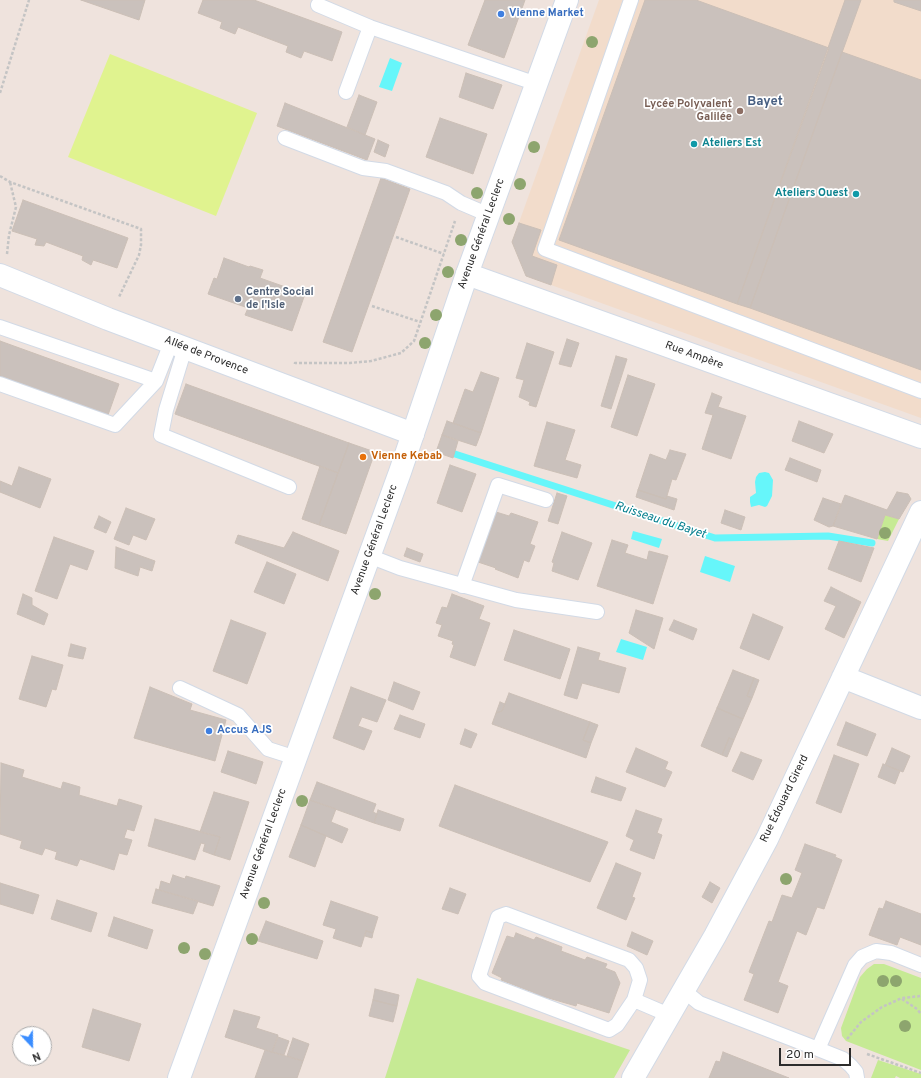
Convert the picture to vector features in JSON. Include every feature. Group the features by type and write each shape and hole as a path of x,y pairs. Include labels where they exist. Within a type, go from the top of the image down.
{"street":[{"name":"Avenue Général Leclerc","path":"179,1078 413,434 467,274 567,0"},
{"name":"Rue Ampère","path":"467,274 921,436"},
{"name":"Allée de Provence","path":"2,276 108,319 413,434"},
{"name":"Rue Édouard Girerd","path":"633,1078 715,936 767,839 921,512"},
{"path":"843,678 921,708"}],"lane":[{"path":"631,0 544,249 921,391"},
{"path":"318,5 370,27 537,84"},
{"path":"346,92 370,27"},
{"path":"285,138 363,168 386,171 446,192 461,203 489,215"},
{"path":"0,327 156,381"},
{"path":"0,384 115,425 156,381 178,345"},
{"path":"178,345 161,435 289,487"},
{"path":"462,586 498,485 546,500"},
{"path":"369,556 400,568 516,600 596,612"},
{"path":"180,688 238,715 268,748 296,758"},
{"path":"506,914 629,960 636,968 640,980 634,1000 617,1025 608,1030 485,983 479,976 498,917 506,914"},
{"path":"818,1049 856,965 862,957 876,951 891,953 921,965"},
{"path":"683,990 699,1003 843,1059 856,1072 857,1078"},
{"path":"634,1000 669,1015"}],"path":[{"path":"0,93 29,0"},
{"path":"0,176 10,182 141,229 141,245 139,254 108,319"},
{"path":"2,276 16,207 10,182"},
{"path":"281,384 295,363 350,363 371,361 401,353 414,341 461,203"},
{"path":"396,238 444,254"},
{"path":"372,306 420,322"},
{"path":"843,1059 846,1041 849,1034 861,1022 882,1007 902,998 921,996"},
{"path":"902,998 917,1009 921,1014"},
{"path":"843,1059 857,1051 921,1073"}],"shaded area":[{"name":"Lycée Polyvalent Galilée","path":"599,0 921,0 921,418 526,276 512,242"}],"green space":[{"path":"110,54 257,113 216,216 68,157"},
{"path":"885,515 899,519 888,541 877,539"},
{"path":"874,964 884,964 921,978 921,1070 846,1041 842,1036 841,1028 860,977"},
{"path":"417,978 630,1050 614,1078 385,1078"},
{"path":"878,1060 921,1074 921,1078 900,1078 896,1076 895,1078 871,1078"}],"water":[{"path":"390,58 402,63 392,91 379,87"},
{"path":"759,473 769,473 773,480 772,496 767,506 765,507 759,505 751,507 750,497 756,493 756,477"},
{"path":"633,531 662,539 659,548 631,539"},
{"path":"705,556 735,566 730,582 700,572"},
{"path":"621,639 647,647 643,660 616,652"}],"building":[{"path":"81,0 145,0 139,20"},
{"path":"203,0 254,0 342,32 332,61 304,51 301,58 286,52 288,46 238,27 235,34 220,28 222,22 198,13"},
{"path":"485,0 525,0 504,58 468,45"},
{"name":"Ateliers Est","path":"645,0 696,0 829,48 737,304 559,240"},
{"path":"845,0 861,0 750,308 737,304"},
{"path":"894,0 921,0 921,11 894,2"},
{"name":"Ateliers Ouest","path":"842,52 921,80 921,370 750,308"},
{"path":"466,73 502,85 493,109 459,97"},
{"path":"359,95 377,102 365,135 347,127"},
{"path":"285,103 375,139 367,160 277,126"},
{"path":"440,118 487,134 473,174 426,157"},
{"path":"378,140 389,145 385,157 374,152"},
{"path":"381,178 410,189 352,352 323,342"},
{"path":"23,200 128,238 117,268 93,260 91,265 82,260 83,256 46,242 44,246 35,245 37,239 12,231"},
{"path":"519,223 541,230 532,256 557,265 551,285 526,276 512,242"},
{"path":"224,258 249,267 263,270 260,278 305,294 292,331 245,315 248,308 208,294 214,278 217,279"},
{"path":"567,339 579,343 571,367 559,364"},
{"path":"0,341 119,384 108,415 0,376"},
{"path":"527,343 554,352 536,407 529,405 530,402 519,397 524,380 516,378"},
{"path":"616,356 627,359 611,409 601,406"},
{"path":"481,372 499,378 481,433 453,423 465,389 473,392"},
{"path":"628,375 655,384 637,436 611,427"},
{"path":"186,384 349,443 338,473 175,414"},
{"path":"712,393 722,397 718,407 746,416 731,459 702,449 713,415 705,413"},
{"path":"447,421 481,433 476,446 442,435"},
{"path":"799,421 833,434 824,453 792,441"},
{"path":"547,422 575,430 565,460 581,465 577,478 534,466"},
{"path":"442,435 458,441 453,458 436,452"},
{"path":"349,443 375,452 346,534 319,525"},
{"path":"670,450 686,454 676,480 672,479 666,499 638,490 650,454 666,460"},
{"path":"790,458 821,470 817,482 785,470"},
{"path":"450,465 476,474 462,512 437,503"},
{"path":"320,466 338,473 319,525 302,519"},
{"path":"19,467 51,479 40,508 0,492 0,481 12,486"},
{"path":"638,490 666,499 667,496 677,499 674,510 636,497"},
{"path":"897,492 908,494 911,499 899,519 885,515 877,539 833,526 845,495 887,510"},
{"path":"557,493 567,496 558,524 548,521"},
{"path":"823,498 841,504 833,526 829,527 814,520"},
{"path":"126,508 155,519 146,540 133,535 129,545 114,539"},
{"path":"725,510 745,517 741,530 721,523"},
{"path":"496,512 509,516 511,513 538,522 530,544 535,546 529,562 524,560 518,578 478,562"},
{"path":"99,516 111,522 106,533 94,528"},
{"path":"293,532 339,551 328,581 235,543 238,535 284,548"},
{"path":"562,532 592,543 578,580 552,571 554,563 552,562"},
{"path":"54,537 94,551 87,570 70,564 57,599 35,591"},
{"path":"612,540 628,545 625,553 647,560 649,551 668,556 653,604 597,586"},
{"path":"839,541 874,548 861,582 828,569"},
{"path":"116,547 155,561 152,571 140,567 138,576 115,568"},
{"path":"407,548 423,554 420,562 404,556"},
{"path":"267,562 296,574 284,604 254,592"},
{"path":"831,587 861,602 844,638 825,629 836,606 824,601"},
{"path":"23,594 32,598 32,605 48,614 44,625 17,614"},
{"path":"452,594 484,606 479,619 490,623 475,666 450,657 454,645 452,644 453,641 438,636 442,625 436,623 442,607 447,608"},
{"path":"636,610 663,618 654,649 629,633"},
{"path":"753,614 783,627 769,660 740,648"},
{"path":"231,620 266,633 247,684 213,671"},
{"path":"674,620 697,629 693,640 669,630"},
{"path":"514,630 570,649 560,679 504,660"},
{"path":"71,644 86,648 83,659 68,656"},
{"path":"578,647 600,653 598,660 626,668 619,693 582,683 577,699 564,695"},
{"path":"32,656 63,665 56,690 52,689 46,707 19,699"},
{"path":"733,670 754,678 747,696 752,698 743,719 717,708"},
{"path":"754,678 759,680 752,698 747,696"},
{"path":"394,682 420,692 413,710 388,700"},
{"path":"150,687 192,704 190,710 226,720 215,761 134,738"},
{"path":"351,687 386,700 377,722 362,717 358,726 372,731 364,750 333,738"},
{"path":"509,693 590,722 583,740 591,743 586,758 492,724 496,713 502,711"},
{"path":"500,702 505,704 502,711 496,713"},
{"path":"717,708 743,719 734,740 729,738 722,755 701,746"},
{"path":"400,715 425,724 420,738 394,729"},
{"path":"590,722 598,725 591,743 583,740"},
{"path":"846,722 876,734 867,756 837,745"},
{"path":"465,729 477,734 471,748 460,744"},
{"path":"729,738 734,740 727,757 722,755"},
{"path":"636,748 668,762 665,769 672,772 665,787 626,772"},
{"path":"892,748 910,756 903,772 885,765"},
{"path":"228,751 263,762 256,784 221,772"},
{"path":"741,752 762,760 753,780 732,771"},
{"path":"834,755 859,764 841,813 816,803"},
{"path":"1,763 24,770 22,777 61,789 63,782 80,787 79,795 117,806 119,799 142,806 134,831 127,829 124,838 132,840 127,855 119,853 114,870 80,859 77,866 55,859 57,852 45,848 42,855 20,848 22,841 0,834"},
{"path":"883,764 900,771 895,784 878,777"},
{"path":"596,777 626,788 621,801 591,792"},
{"path":"317,782 376,804 373,812 377,814 374,823 310,800"},
{"path":"455,785 608,842 590,882 439,826"},
{"path":"214,792 249,802 230,860 214,855 220,837 200,832"},
{"path":"310,800 336,809 331,822 348,829 342,843 301,825"},
{"path":"378,810 404,819 400,831 374,823"},
{"path":"636,810 662,819 657,833 662,835 654,859 630,850 634,840 626,836"},
{"path":"155,819 220,837 214,855 203,851 205,844 201,843 195,860 148,846"},
{"path":"301,825 326,836 315,867 289,857"},
{"path":"805,844 836,855 835,857 842,860 824,909 817,907 806,935 797,931 778,982 788,986 778,1013 744,1000 754,974 749,972 769,921 772,922 782,895 792,898 802,873 795,870"},
{"path":"616,863 641,873 632,897 635,898 626,920 597,908"},
{"path":"173,875 185,879 186,876 220,886 213,906 159,890 161,881 170,884"},
{"path":"710,882 720,888 712,903 702,897"},
{"path":"0,883 39,895 33,914 0,904"},
{"path":"450,888 466,894 458,914 442,909"},
{"path":"156,889 198,901 193,914 152,903"},
{"path":"57,900 97,913 91,932 51,919"},
{"path":"331,901 378,917 373,933 366,931 361,947 333,938 336,929 323,925"},
{"path":"886,901 921,914 921,945 900,937 897,945 869,935 879,908 883,909"},
{"path":"114,917 153,930 147,949 108,936"},
{"path":"266,921 323,941 317,959 258,941"},
{"path":"366,931 373,933 372,938 365,936"},
{"path":"632,932 653,941 647,955 627,946"},
{"path":"516,933 534,940 536,937 562,947 561,951 585,960 587,957 607,964 605,968 615,972 620,983 609,1013 577,1003 576,1006 545,997 544,1000 534,996 535,993 501,980 502,978 492,973 507,936 514,938"},
{"path":"375,989 399,995 397,1006 373,1000"},
{"path":"373,1000 397,1006 393,1022 369,1016"},
{"path":"93,1009 141,1024 129,1061 82,1047"},
{"path":"234,1010 260,1017 256,1028 278,1035 272,1052 225,1037"},
{"path":"278,1037 289,1041 284,1055 272,1052"},
{"path":"293,1038 309,1044 303,1061 287,1056"},
{"path":"265,1050 303,1061 297,1078 255,1078"},
{"path":"723,1052 789,1078 709,1078 716,1061 720,1062"}],"waterway":[{"name":"Ruisseau du Bayet","path":"455,454 715,538 828,536 872,543"}],"place":[{"name":"Vienne Market","path":"501,14"},
{"name":"Lycée Polyvalent Galilée","path":"740,111"},
{"name":"Ateliers Est","path":"694,144"},
{"name":"Ateliers Ouest","path":"856,194"},
{"name":"Centre Social de l'Isle","path":"238,299"},
{"name":"Vienne Kebab","path":"363,457"},
{"name":"Accus AJS","path":"209,731"}],"district":[{"name":"Bayet","path":"765,102"}]}
